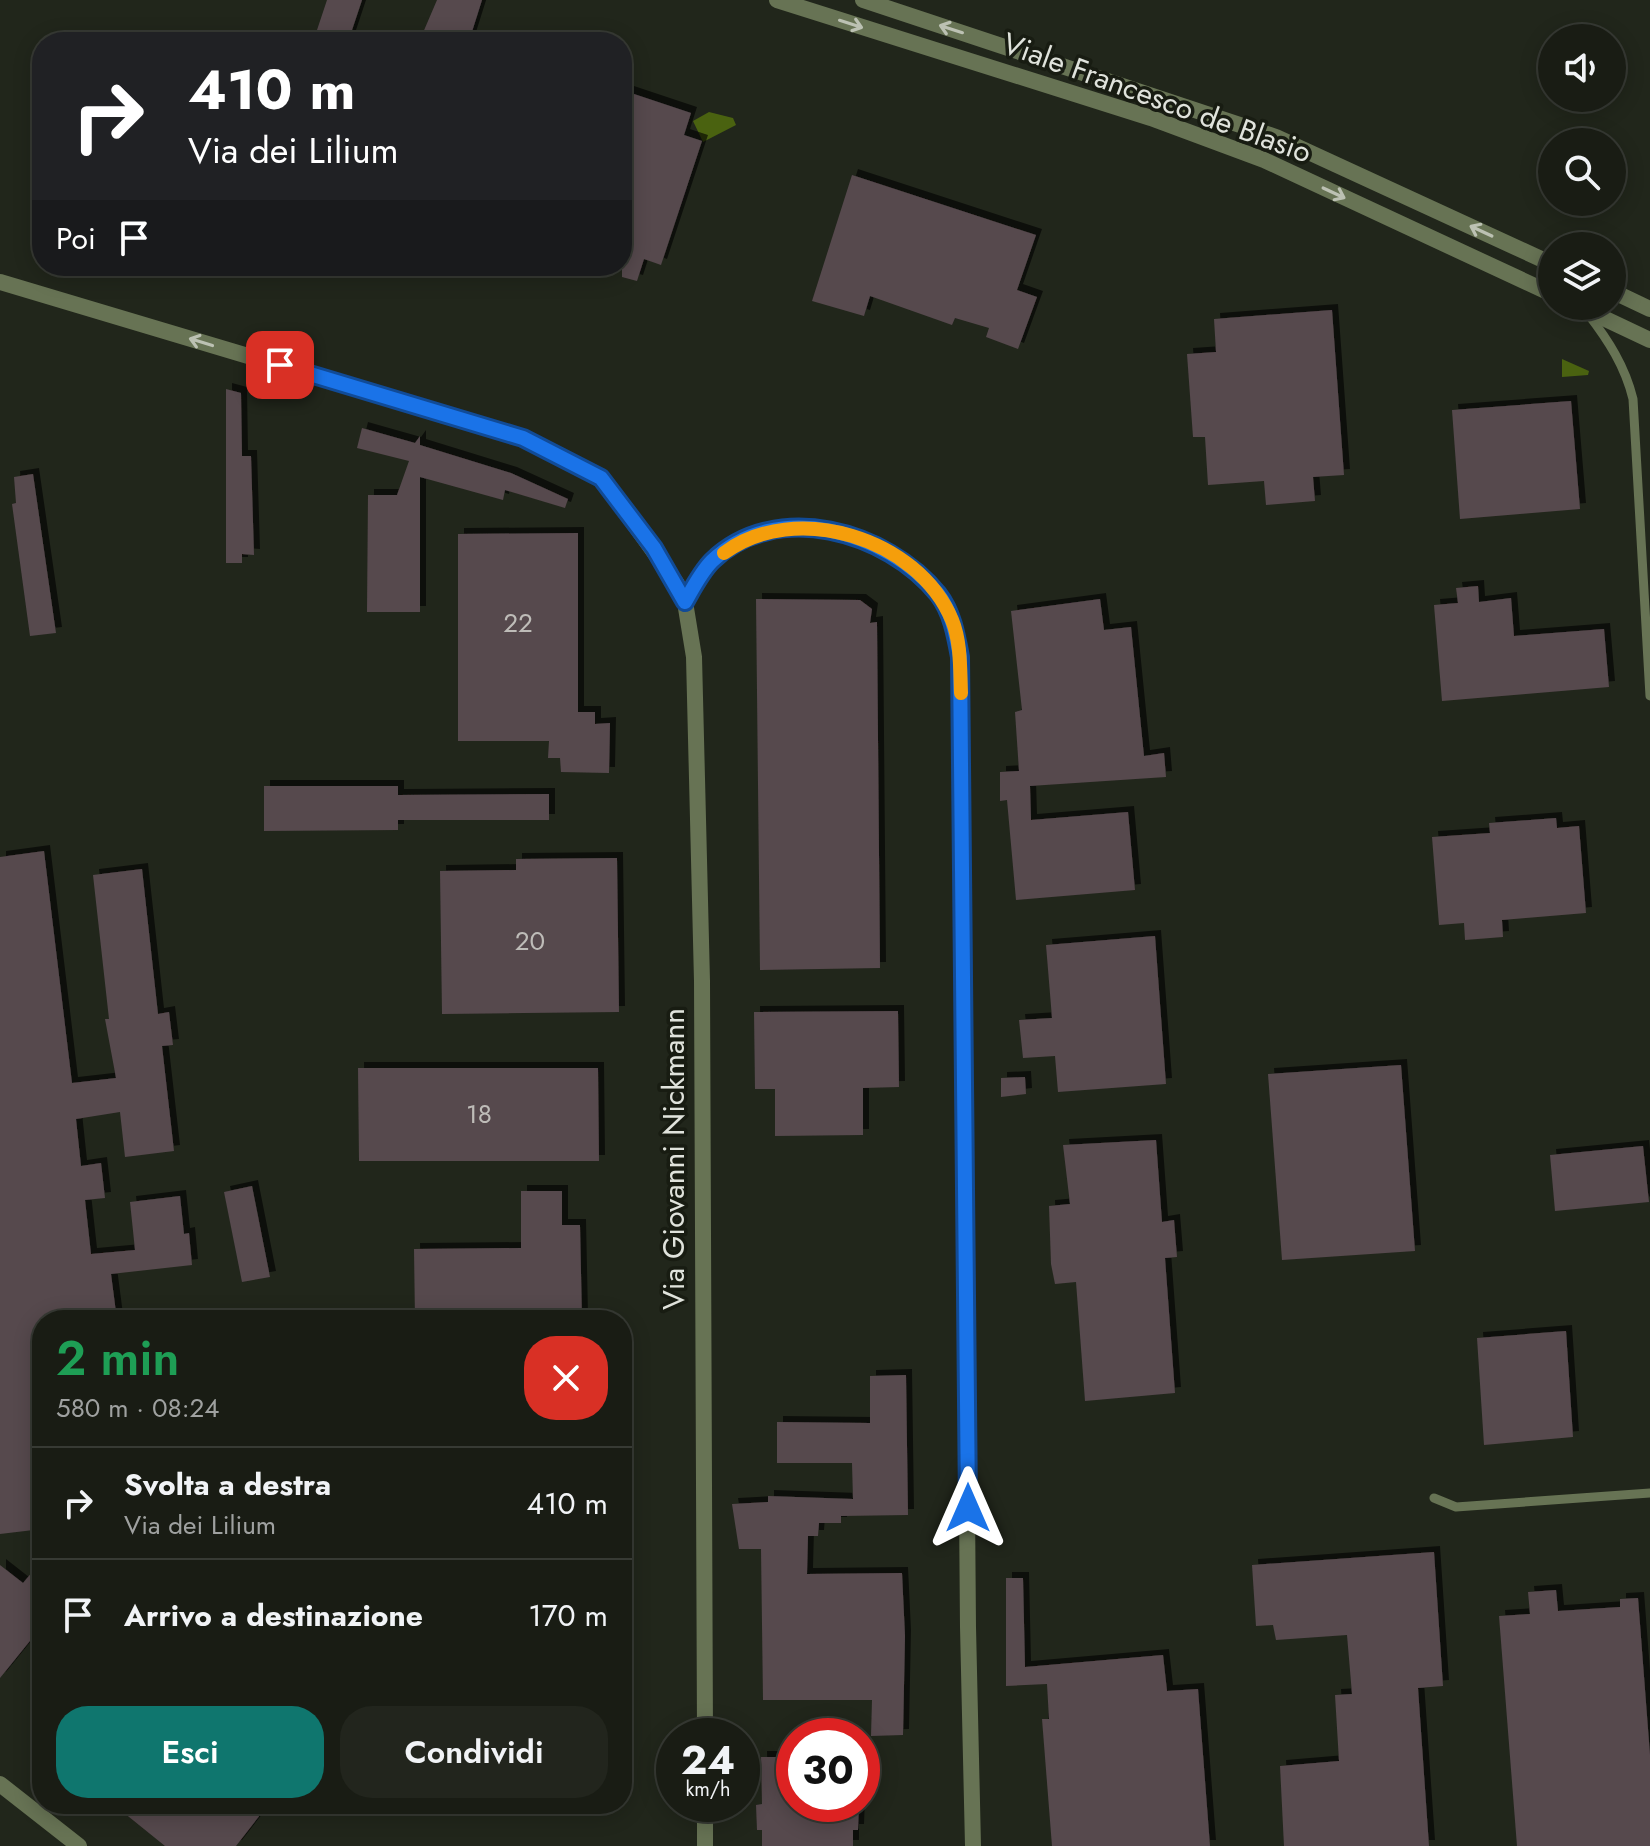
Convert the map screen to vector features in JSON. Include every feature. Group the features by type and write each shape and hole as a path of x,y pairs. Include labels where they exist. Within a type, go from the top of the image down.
{"street":[{"name":"Viale Francesco de Blasio","path":"777,0 1151,118 1264,160 1538,287"},
{"name":"Viale Francesco de Blasio","path":"863,0 892,6 1276,137 1538,258"},
{"name":"Via Giovanni Nickmann","path":"0,282 523,438 601,478 677,584 685,602 694,657 702,981 705,1718"},
{"path":"1626,298 1650,309"},
{"path":"1608,320 1650,340"},
{"path":"685,602 713,561 736,544 784,527 809,526 846,535 896,558 939,595 953,622 960,657 968,1627 973,1846"},
{"path":"0,1784 32,1809"},
{"path":"38,1814 79,1846"},
{"path":"705,1822 705,1846"}],"lane":[{"path":"1590,320 1611,346 1627,377 1633,399 1650,696"},
{"path":"1434,1498 1456,1507 1650,1493"}],"shaded area":[{"path":"709,112 733,118 736,125 703,142 693,121"},
{"path":"1562,359 1589,371 1588,375 1562,377"}],"building":[{"path":"327,0 362,0 351,32 316,32"},
{"path":"437,0 482,0 472,32 423,32"},
{"path":"632,93 691,113 684,135 702,141 661,265 644,259 637,281 622,277 632,276"},
{"path":"852,175 1036,235 1017,290 1037,297 1018,349 986,337 989,328 955,318 952,325 870,296 864,316 812,301"},
{"path":"1332,310 1344,475 1313,477 1315,501 1266,505 1264,481 1208,485 1205,437 1193,437 1187,354 1216,352 1214,319"},
{"path":"226,389 241,393 242,456 251,456 254,555 242,554 242,563 226,563"},
{"path":"1571,401 1580,509 1460,519 1452,410"},
{"path":"362,428 415,443 420,436 420,445 511,473 568,499 565,508 505,490 503,500 420,477 420,612 367,612 368,495 397,495 409,461 357,448"},
{"path":"33,474 56,633 30,636 12,504 16,503 14,477"},
{"path":"578,533 578,712 595,712 595,724 610,723 609,773 561,772 560,758 548,758 549,741 458,741 458,534"},
{"path":"1478,586 1479,602 1511,598 1514,636 1604,629 1609,687 1442,701 1434,605 1458,603 1456,588"},
{"path":"756,599 860,600 872,609 870,623 877,622 880,968 760,970"},
{"path":"1100,599 1104,630 1131,627 1144,756 1164,753 1166,777 1030,786 1031,820 1128,812 1135,890 1016,900 1007,800 1000,801 1000,772 1019,771 1015,712 1022,710 1011,611"},
{"path":"264,786 398,786 398,795 549,794 549,820 398,820 398,830 264,831"},
{"path":"1556,818 1557,828 1579,826 1586,913 1502,920 1503,937 1465,940 1464,923 1439,925 1432,837 1490,833 1489,823"},
{"path":"44,851 72,1083 116,1078 105,1019 109,1019 93,875 142,869 158,1014 169,1012 173,1045 162,1046 174,1151 125,1157 120,1112 76,1119 81,1166 101,1163 105,1198 85,1200 91,1254 135,1250 130,1202 180,1196 184,1234 189,1233 192,1265 111,1274 116,1310 32,1310 32,1530 0,1534 0,857"},
{"path":"617,858 619,1012 442,1014 440,871 516,870 516,859"},
{"path":"1155,936 1166,1084 1058,1092 1055,1056 1023,1058 1019,1020 1052,1018 1046,945"},
{"path":"898,1011 899,1087 863,1088 863,1135 775,1136 775,1089 755,1089 754,1012"},
{"path":"1401,1065 1415,1251 1282,1260 1268,1074"},
{"path":"358,1068 598,1068 599,1161 359,1161"},
{"path":"1025,1077 1026,1094 1001,1097 1001,1078"},
{"path":"1156,1140 1162,1222 1174,1220 1177,1257 1165,1258 1175,1393 1085,1401 1076,1282 1055,1284 1051,1264 1049,1206 1070,1204 1063,1145"},
{"path":"1643,1146 1649,1202 1555,1211 1550,1155"},
{"path":"252,1186 270,1277 242,1282 224,1192"},
{"path":"521,1191 562,1191 562,1225 580,1225 582,1310 415,1310 414,1249 521,1248"},
{"path":"1566,1331 1573,1437 1484,1445 1477,1338"},
{"path":"906,1375 908,1515 841,1516 841,1523 819,1523 818,1536 808,1536 807,1574 902,1573 905,1636 903,1735 880,1736 880,1718 872,1718 872,1700 763,1700 761,1549 739,1549 732,1504 768,1502 768,1496 853,1499 852,1463 777,1463 777,1422 870,1423 870,1376"},
{"path":"1434,1552 1443,1686 1418,1688 1429,1846 1284,1846 1280,1766 1339,1761 1335,1695 1352,1694 1347,1635 1276,1640 1273,1625 1256,1626 1252,1565"},
{"path":"0,1565 23,1583 32,1572 32,1638 0,1678"},
{"path":"1006,1578 1023,1578 1025,1667 1163,1655 1167,1691 1198,1689 1210,1846 1052,1846 1042,1719 1049,1719 1047,1684 1006,1686"},
{"path":"1556,1590 1558,1611 1620,1607 1620,1599 1638,1598 1650,1755 1650,1846 1517,1846 1499,1616 1530,1614 1528,1592"},
{"path":"761,1757 776,1757 776,1822 858,1822 858,1830 853,1830 853,1846 762,1846 762,1830 757,1830 757,1822 760,1822"},
{"path":"125,1814 260,1815 236,1846 165,1846"}],"slow traffic":[{"path":"724,553 760,533 784,527 809,526 876,546 917,574 939,595 953,622 960,657 961,693"}],"route":[{"path":"280,365 523,438 601,478 654,548 685,602 697,580 713,561 736,544 784,527 809,526 876,546 917,574 939,595 953,622 960,657 968,1508"}]}
